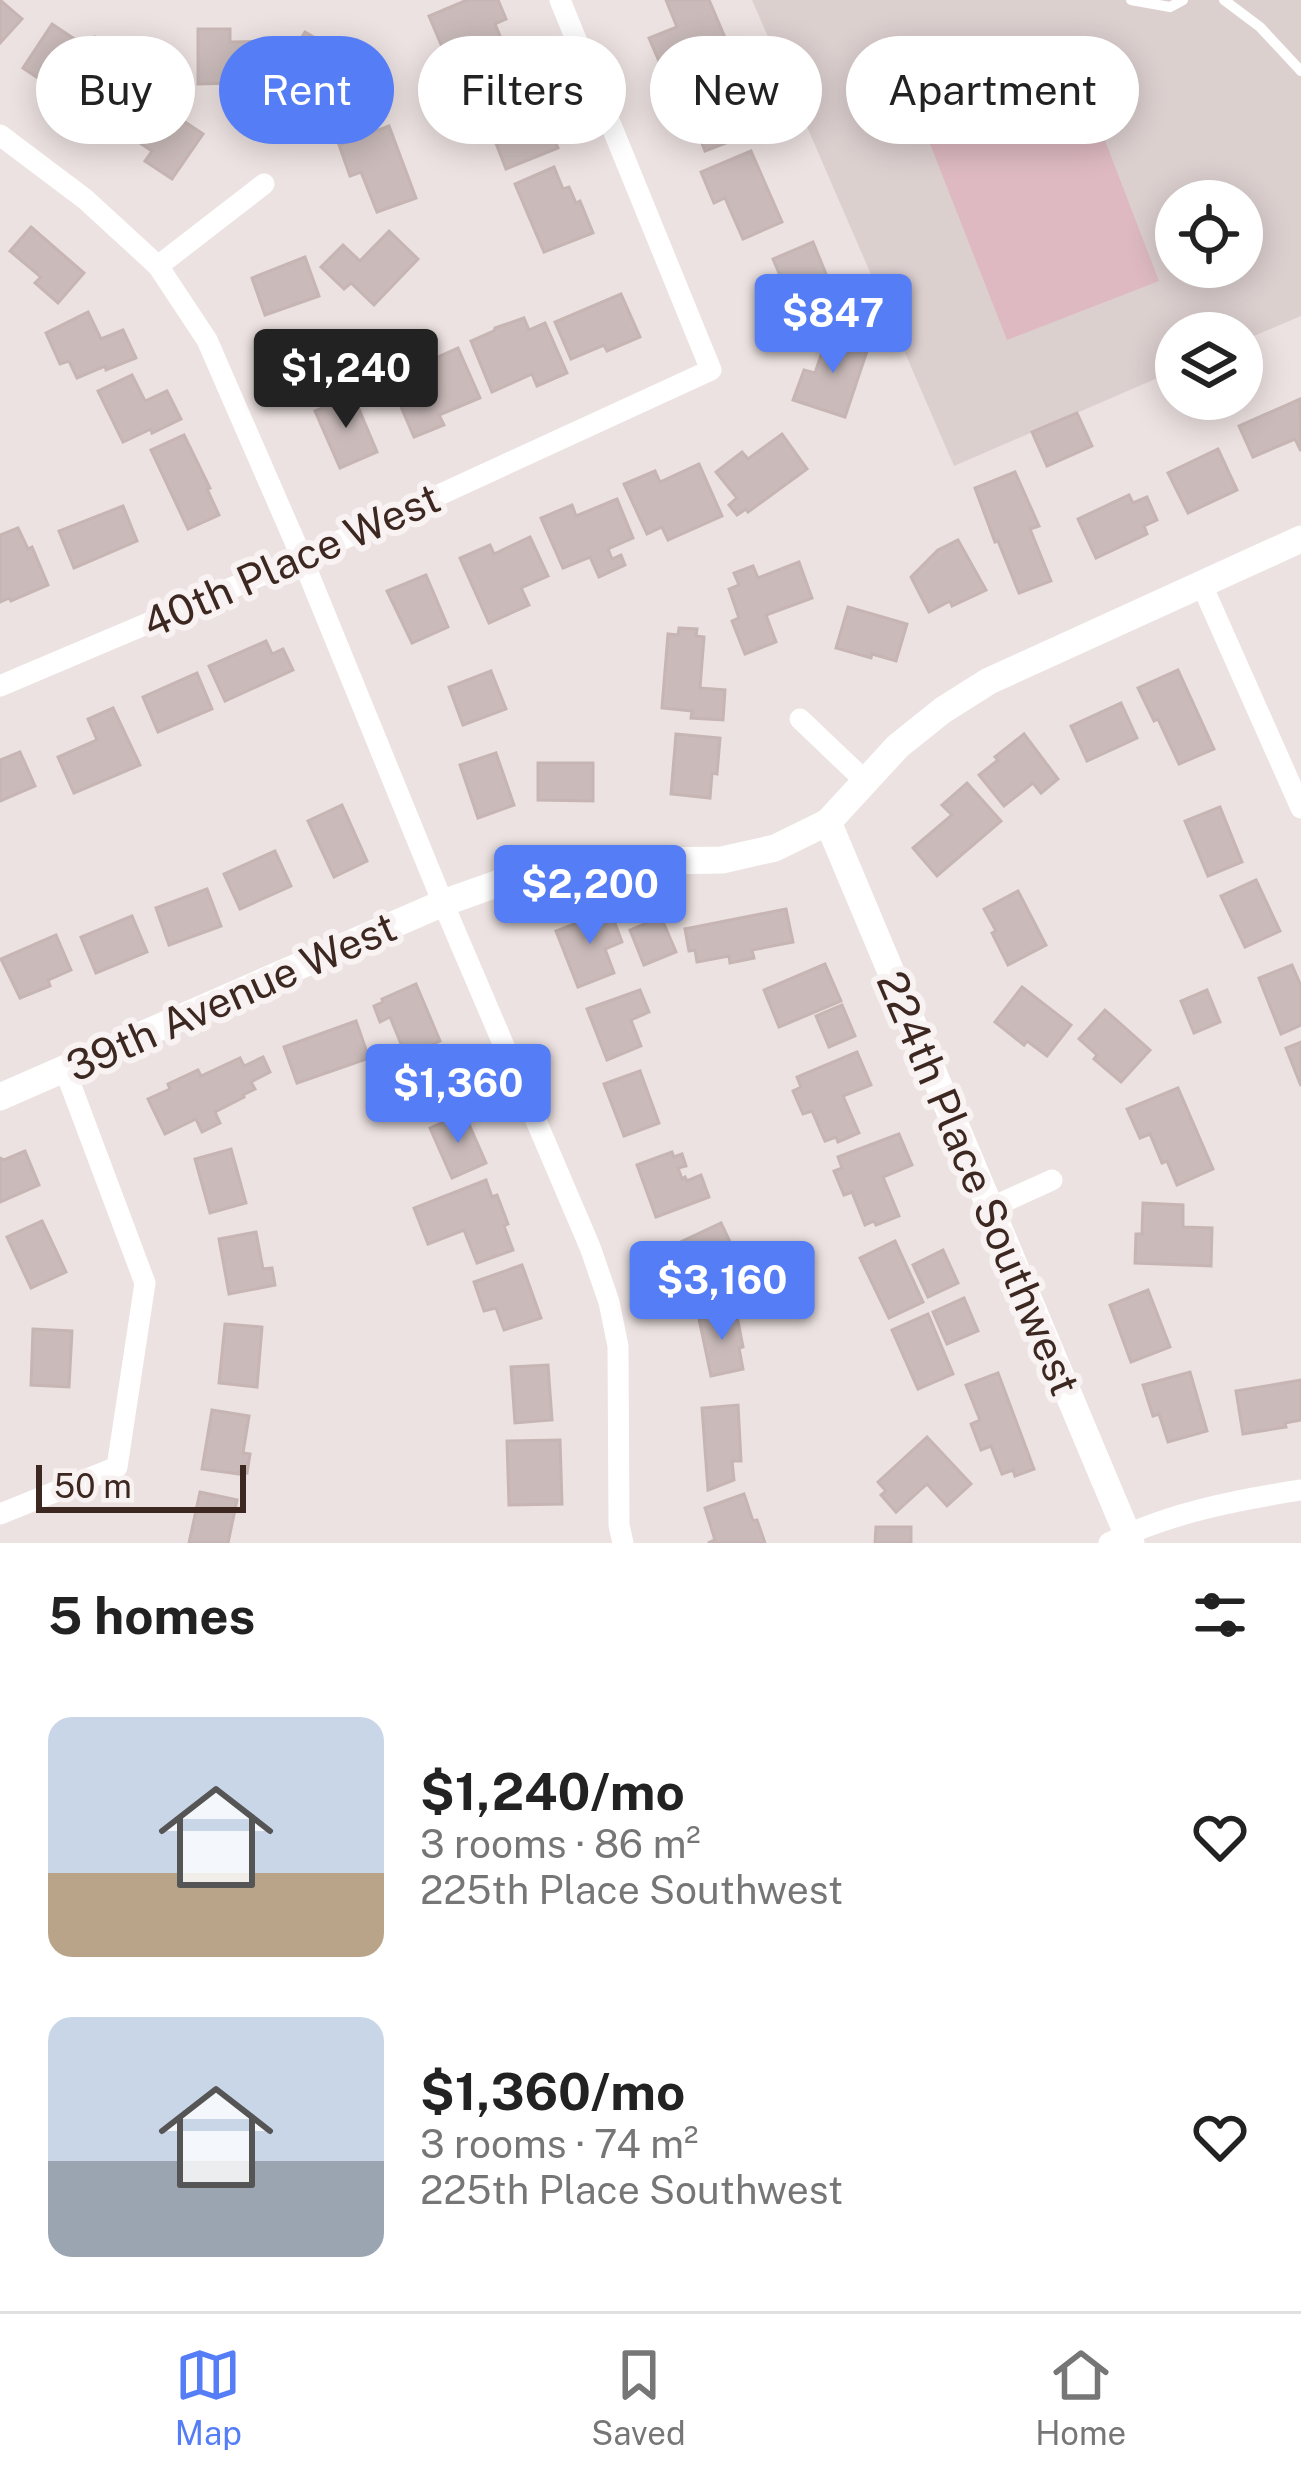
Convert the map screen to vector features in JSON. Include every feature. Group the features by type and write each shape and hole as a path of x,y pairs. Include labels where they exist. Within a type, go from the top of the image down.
{"street":[{"name":"40th Place West","path":"0,686 302,559 711,370 560,0"},
{"path":"0,135 85,199 158,266 207,340 590,1247 609,1302 618,1346 622,1543"},
{"path":"158,266 264,184"},
{"name":"39th Avenue West","path":"0,1097 443,903 550,865 722,860 775,848 828,822 898,746 989,681 1301,539"},
{"path":"1201,583 1301,808"},
{"path":"800,719 866,782"},
{"name":"224th Place Southwest","path":"828,822 990,1208 1122,1540"},
{"path":"0,1514 117,1467 145,1283 65,1070"},
{"path":"990,1208 1052,1180"},
{"path":"1122,1540 1231,1500 1301,1490"}],"lane":[{"path":"1131,0 1170,7 1184,0"},
{"path":"1224,0 1260,27 1301,70"}],"shaded area":[{"path":"752,0 1301,0 1301,316 1263,332 1263,312 1155,312 1155,379 954,466 814,144 822,144 822,36 768,36"},
{"path":"930,144 1106,144 1155,271 1155,283 1007,340"}],"building":[{"path":"0,0 22,19 0,43"},
{"path":"467,0 498,0 506,19 495,24 500,36 438,36 429,16"},
{"path":"666,0 709,0 724,36 654,36 677,27"},
{"path":"52,24 70,36 44,36"},
{"path":"198,29 230,29 230,36 219,36 219,84 198,84"},
{"path":"36,48 36,77 23,68"},
{"path":"195,129 203,134 172,179 145,161 152,151 142,144 195,144"},
{"path":"394,139 416,198 377,212 361,172 350,176 339,145 394,144"},
{"path":"496,144 556,144 558,148 506,169"},
{"path":"751,151 782,222 743,239 725,198 714,203 701,172"},
{"path":"554,167 563,189 569,187 576,203 580,201 593,233 544,252 515,184"},
{"path":"31,227 84,273 58,303 35,283 41,277 10,251"},
{"path":"389,231 418,259 374,305 351,283 344,289 321,267 343,245 360,261"},
{"path":"813,242 841,311 792,331 779,300 789,296 773,259"},
{"path":"305,257 319,296 265,315 252,278"},
{"path":"621,294 640,337 571,359 555,322"},
{"path":"88,312 101,339 123,330 136,358 77,378 69,361 60,364 46,333"},
{"path":"524,318 529,330 545,323 567,373 537,386 532,374 492,392 471,341"},
{"path":"829,332 869,345 845,417 793,400 804,370 815,373"},
{"path":"458,348 480,398 439,415 444,425 414,437 384,367 407,357 416,379 433,372 429,361"},
{"path":"132,375 145,401 167,391 181,419 123,442 98,391"},
{"path":"353,395 377,452 340,468 315,411"},
{"path":"1300,399 1301,451 1295,439 1253,457 1239,426 1263,420 1263,415"},
{"path":"1077,413 1092,446 1047,466 1032,432"},
{"path":"782,434 807,469 737,515 729,505 737,498 716,472 742,452 748,459"},
{"path":"184,435 219,515 188,529 151,450"},
{"path":"1218,449 1237,490 1188,513 1168,473"},
{"path":"699,464 722,516 668,540 662,527 647,534 624,484 655,471 660,482"},
{"path":"1015,472 1039,526 1030,529 1051,581 1019,593 975,488"},
{"path":"1129,495 1133,503 1147,497 1157,520 1144,526 1147,534 1096,558 1078,519"},
{"path":"617,499 633,538 608,549 612,559 621,555 625,565 599,577 590,557 563,568 541,518 572,505 576,516"},
{"path":"123,506 137,541 74,568 59,531"},
{"path":"18,528 48,585 0,602 0,535"},
{"path":"530,537 548,576 521,588 529,605 489,623 460,558 490,545 494,554"},
{"path":"958,540 986,590 929,612 911,577 938,550"},
{"path":"799,562 812,598 766,615 776,642 745,654 732,621 739,618 729,589 739,585 734,573 753,566 758,578"},
{"path":"426,575 448,627 412,643 387,591"},
{"path":"848,607 907,624 896,661 836,648"},
{"path":"679,628 697,629 696,636 704,637 700,688 725,690 723,720 691,718 692,711 662,708 668,634 678,635"},
{"path":"266,641 272,654 283,649 293,670 225,701 209,666"},
{"path":"1178,670 1214,749 1179,764 1138,688"},
{"path":"491,671 506,709 463,725 449,687"},
{"path":"197,673 212,709 158,732 143,697"},
{"path":"1121,703 1137,738 1087,761 1071,726"},
{"path":"113,708 140,765 74,793 58,757 97,740 88,719"},
{"path":"676,734 720,738 710,798 671,794"},
{"path":"1024,734 1058,779 1041,793 1033,783 1004,806 979,775"},
{"path":"20,752 35,786 0,801 0,760"},
{"path":"496,753 514,805 478,818 460,765"},
{"path":"538,763 593,763 593,801 538,800"},
{"path":"967,783 1001,821 937,876 913,848 952,815 942,805"},
{"path":"342,805 367,861 334,877 308,821"},
{"path":"1220,807 1242,862 1208,876 1185,821"},
{"path":"275,851 291,886 240,909 224,874"},
{"path":"1256,880 1280,931 1245,947 1221,896"},
{"path":"207,889 221,926 169,945 156,908"},
{"path":"1018,891 1046,945 1008,965 984,909"},
{"path":"786,909 793,942 752,950 754,958 730,963 729,956 697,962 695,950 689,951 685,929"},
{"path":"610,910 622,942 605,949 614,973 578,987 556,931"},
{"path":"132,916 147,952 96,973 81,937"},
{"path":"661,917 676,952 644,965 630,930"},
{"path":"56,935 71,970 48,980 50,986 20,998 1,959"},
{"path":"825,964 841,1001 779,1027 764,990"},
{"path":"1292,965 1301,986 1301,1025 1281,1034 1259,978"},
{"path":"416,984 440,1041 406,1056 390,1017 380,1022 374,1006"},
{"path":"1022,987 1071,1025 1047,1056 995,1022"},
{"path":"640,990 649,1012 631,1020 641,1046 607,1060 587,1009"},
{"path":"1207,990 1220,1022 1194,1033 1181,1001"},
{"path":"842,1005 855,1036 829,1047 816,1016"},
{"path":"1105,1010 1150,1050 1121,1082 1079,1039"},
{"path":"356,1021 369,1058 297,1083 284,1047"},
{"path":"1301,1042 1301,1086 1286,1048"},
{"path":"857,1052 871,1085 843,1096 859,1133 838,1142 836,1137 825,1141 812,1111 803,1114 793,1091 801,1087 797,1077"},
{"path":"263,1057 270,1072 251,1082 255,1089 244,1097 215,1112 220,1123 202,1132 196,1119 165,1134 148,1099 198,1070 201,1076 240,1058 244,1066"},
{"path":"640,1071 659,1123 624,1136 604,1084"},
{"path":"1178,1088 1213,1169 1177,1185 1150,1134 1140,1138 1127,1109"},
{"path":"464,1113 486,1163 452,1178 430,1128"},
{"path":"899,1134 912,1165 883,1177 899,1216 865,1225 852,1192 844,1195 834,1171 842,1168 838,1157"},
{"path":"231,1149 246,1203 210,1213 195,1159"},
{"path":"25,1151 39,1185 0,1202 0,1158"},
{"path":"672,1152 674,1157 682,1154 686,1166 678,1168 682,1179 701,1175 709,1197 656,1217 637,1165"},
{"path":"486,1180 492,1197 497,1195 513,1250 477,1263 464,1230 428,1244 414,1208"},
{"path":"1143,1203 1183,1205 1183,1227 1212,1228 1211,1266 1135,1263"},
{"path":"42,1221 66,1272 31,1288 7,1237"},
{"path":"721,1223 741,1265 725,1273 731,1284 696,1300 670,1247"},
{"path":"256,1232 263,1269 272,1268 275,1285 229,1294 219,1239"},
{"path":"895,1241 923,1302 889,1318 860,1258"},
{"path":"943,1250 958,1283 928,1297 913,1265"},
{"path":"522,1265 541,1318 504,1330 496,1308 484,1311 474,1282"},
{"path":"1148,1290 1170,1347 1131,1362 1110,1305"},
{"path":"964,1298 978,1331 947,1344 933,1312"},
{"path":"736,1311 743,1369 711,1376 699,1319"},
{"path":"928,1314 953,1374 918,1389 892,1330"},
{"path":"225,1324 262,1327 257,1387 219,1383"},
{"path":"33,1329 72,1331 69,1387 31,1385"},
{"path":"548,1365 552,1420 515,1423 511,1367"},
{"path":"1190,1372 1207,1431 1168,1442 1143,1385"},
{"path":"998,1373 1034,1469 1015,1476 1013,1470 1002,1474 991,1446 981,1450 971,1424 980,1420 966,1385"},
{"path":"1301,1380 1301,1420 1243,1434 1236,1391"},
{"path":"738,1405 741,1461 732,1461 734,1480 708,1490 702,1408"},
{"path":"212,1410 249,1416 243,1453 250,1454 247,1473 202,1469"},
{"path":"927,1437 971,1484 947,1506 927,1484 896,1512 881,1495 886,1491 878,1482"},
{"path":"560,1440 562,1504 509,1505 507,1441"},
{"path":"200,1492 237,1500 228,1543 189,1543"},
{"path":"744,1494 765,1543 708,1543 715,1540 705,1508"},
{"path":"876,1527 911,1527 911,1543 875,1543"}]}
